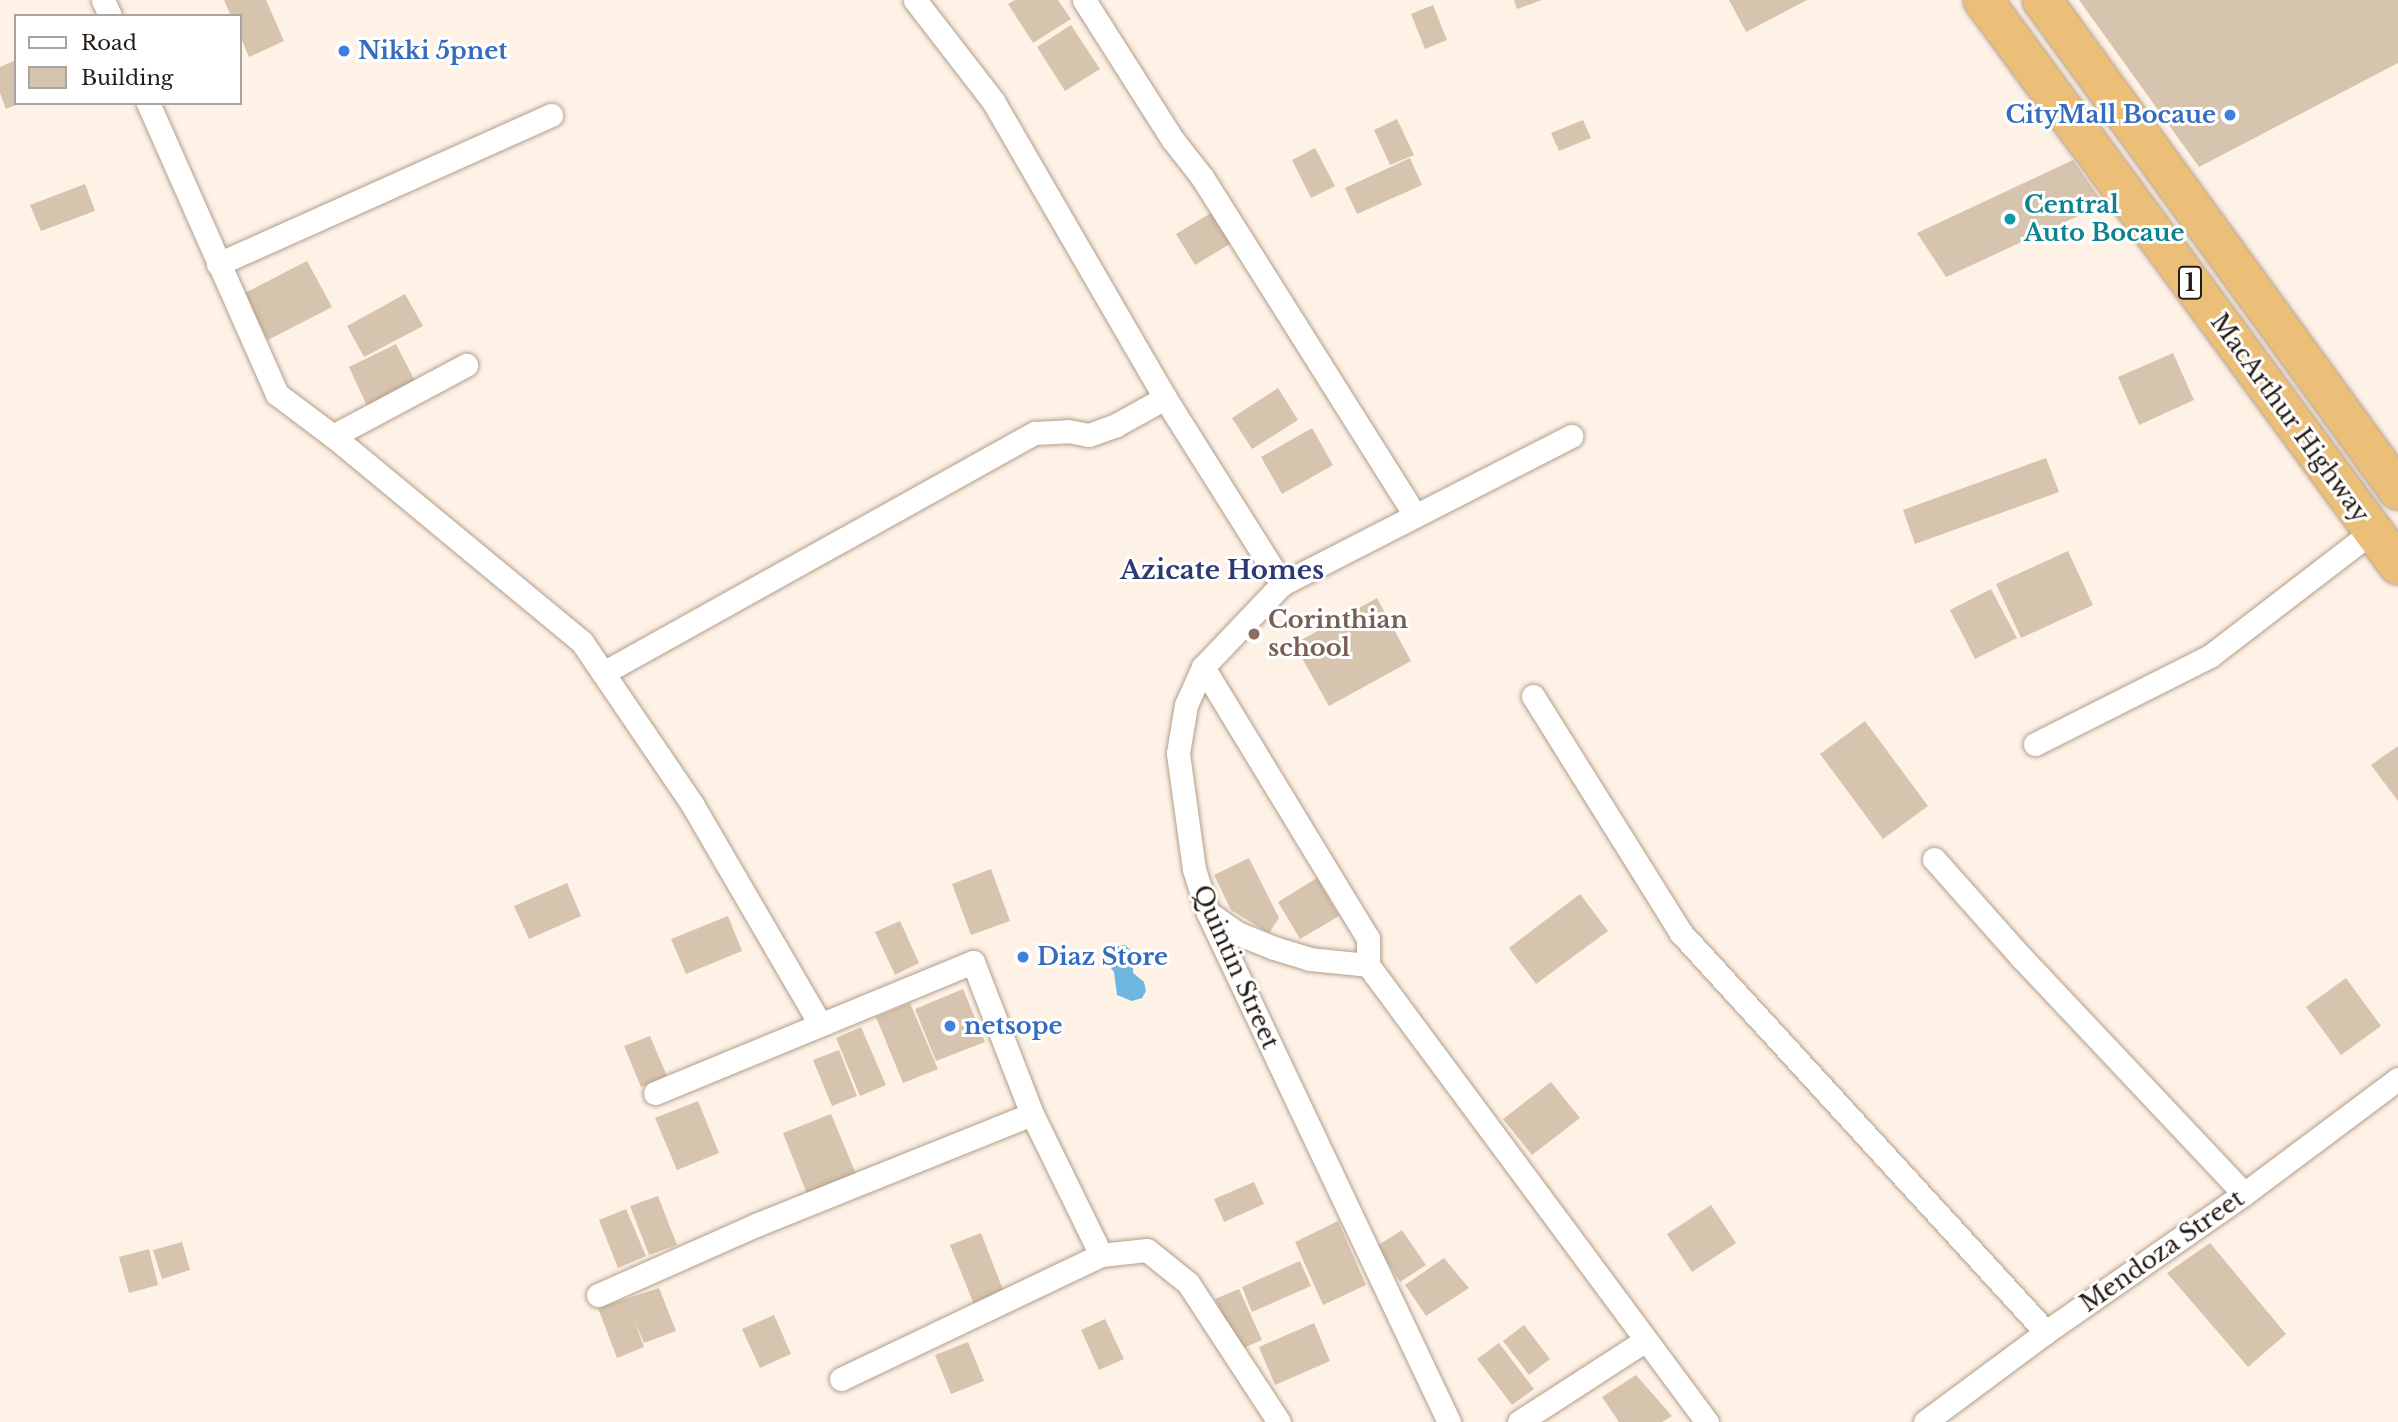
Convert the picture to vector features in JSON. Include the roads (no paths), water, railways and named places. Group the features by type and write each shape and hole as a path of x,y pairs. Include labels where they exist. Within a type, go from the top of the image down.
{"highway":[{"name":"MacArthur Highway","path":"1983,0 2398,565"},
{"name":"MacArthur Highway","path":"2042,0 2398,489"}],"street":[{"path":"915,0 993,101 1165,398 1282,584"},
{"path":"1084,0 1173,140 1202,177 1415,515"},
{"path":"149,105 278,394 333,436 582,642 692,804 820,1024"},
{"path":"218,264 551,115"},
{"path":"333,436 466,365"},
{"path":"603,673 1035,433 1068,431 1089,435 1116,425 1165,398"},
{"name":"Quintin Street","path":"1449,1422 1208,913 1194,870 1178,753 1186,705 1203,667 1282,584 1572,436"},
{"path":"2035,744 2210,656 2373,531"},
{"path":"1203,667 1368,938 1368,965 1644,1341 1707,1422"},
{"path":"1534,696 1681,933 2046,1332"},
{"path":"1934,859 2021,957 2244,1194"},
{"path":"1208,913 1237,933 1274,947 1310,958 1368,965"},
{"path":"655,1093 973,961 1032,1114 1101,1255"},
{"name":"Mendoza Street","path":"1925,1422 2046,1332 2244,1194 2398,1079"},
{"path":"598,1295 756,1225 1032,1114"},
{"path":"841,1379 1101,1255 1147,1250 1188,1283 1279,1422"},
{"path":"1519,1422 1644,1341"}],"water":[{"path":"1125,945 1137,956 1138,962 1133,973 1144,982 1146,991 1142,998 1132,1001 1117,995 1114,972 1105,960 1113,947"}],"place":[{"name":"Nikki 5pnet","path":"344,51"},
{"name":"CityMall Bocaue","path":"2230,115"},
{"name":"Central Auto Bocaue","path":"2010,219"},
{"name":"Corinthian school","path":"1254,634"},
{"name":"Diaz Store","path":"1023,957"},
{"name":"netsope","path":"950,1026"}],"district":[{"name":"Azicate Homes","path":"1222,571"}]}
